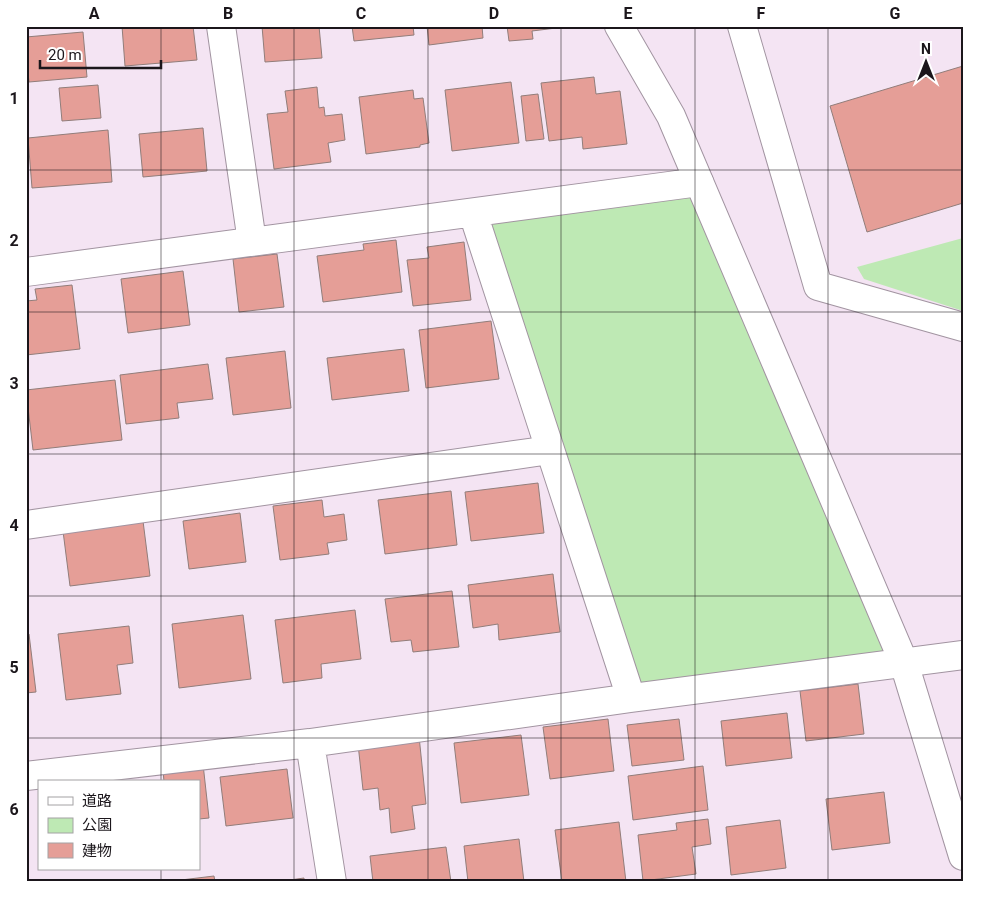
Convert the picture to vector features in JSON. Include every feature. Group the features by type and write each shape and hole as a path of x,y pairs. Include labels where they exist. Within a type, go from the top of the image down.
{"street":[{"path":"221,26 252,242"},
{"path":"619,26 671,116 904,663 963,856"},
{"path":"742,26 818,286 963,327"},
{"path":"26,272 699,182"},
{"path":"472,213 631,698"},
{"path":"26,524 550,450"},
{"path":"26,776 310,743 631,698 963,655"},
{"path":"310,743 332,882"}],"green space":[{"path":"699,182 904,663 631,698 473,213"},
{"path":"963,238 963,311 864,279 857,267"}],"building":[{"path":"122,26 193,26 197,60 125,66"},
{"path":"262,26 319,26 322,58 265,62"},
{"path":"352,26 413,26 414,35 354,41"},
{"path":"427,26 482,26 483,38 429,45"},
{"path":"507,26 556,26 556,28 532,31 533,39 509,41"},
{"path":"83,32 87,77 29,82 26,37"},
{"path":"963,66 963,203 867,232 830,106"},
{"path":"594,77 596,94 620,91 627,144 583,149 582,137 549,141 541,83"},
{"path":"511,82 519,143 452,151 445,90"},
{"path":"98,85 101,118 62,121 59,88"},
{"path":"317,87 319,108 324,107 325,116 342,114 345,140 328,143 331,162 274,169 267,114 288,112 285,91"},
{"path":"413,90 414,99 423,98 429,143 420,145 420,147 366,154 359,97"},
{"path":"538,94 544,139 526,141 521,96"},
{"path":"203,128 207,171 143,177 139,134"},
{"path":"108,130 112,182 32,188 28,138"},
{"path":"396,240 402,292 323,302 317,256 364,250 363,244"},
{"path":"464,242 471,300 413,306 407,260 429,258 427,247"},
{"path":"277,254 284,307 239,312 233,259"},
{"path":"183,271 190,325 128,333 121,279"},
{"path":"72,285 80,349 26,355 26,301 37,300 35,289"},
{"path":"491,321 499,379 426,388 419,330"},
{"path":"404,349 409,391 332,400 327,358"},
{"path":"285,351 291,408 233,415 226,358"},
{"path":"208,364 213,399 177,403 179,418 126,424 120,375"},
{"path":"115,380 122,440 33,450 26,390"},
{"path":"538,483 544,533 471,541 465,492"},
{"path":"451,491 457,545 385,554 378,500"},
{"path":"322,500 324,517 344,514 347,540 327,543 329,554 280,560 273,506"},
{"path":"240,513 246,562 189,569 183,521"},
{"path":"143,521 150,576 70,586 63,531"},
{"path":"553,574 560,632 499,640 498,624 473,628 468,585"},
{"path":"452,591 459,647 413,652 411,640 391,642 385,599"},
{"path":"355,610 361,659 321,664 322,678 283,683 275,620"},
{"path":"243,615 251,679 179,688 172,624"},
{"path":"129,626 133,663 117,665 121,694 66,700 58,634"},
{"path":"29,634 36,692 26,693 26,635"},
{"path":"858,684 864,734 806,741 800,691"},
{"path":"787,713 792,758 726,766 721,721"},
{"path":"608,719 614,771 550,779 543,727"},
{"path":"679,719 684,760 632,766 627,725"},
{"path":"521,735 529,795 461,803 454,743"},
{"path":"419,736 426,804 412,806 415,829 391,833 389,808 380,810 378,788 363,790 358,744"},
{"path":"203,764 209,818 200,819 200,780 164,780 163,769"},
{"path":"703,766 708,810 633,820 628,776"},
{"path":"287,769 293,818 226,826 220,777"},
{"path":"884,792 890,843 832,850 826,799"},
{"path":"708,819 711,844 692,847 696,874 643,881 638,835 677,830 676,823"},
{"path":"780,820 786,868 731,875 726,827"},
{"path":"619,822 626,882 562,882 555,830"},
{"path":"519,839 524,882 468,882 464,846"},
{"path":"446,847 451,882 373,882 370,856"},
{"path":"214,876 215,882 181,882 181,880"},
{"path":"304,878 304,882 276,882"}]}
